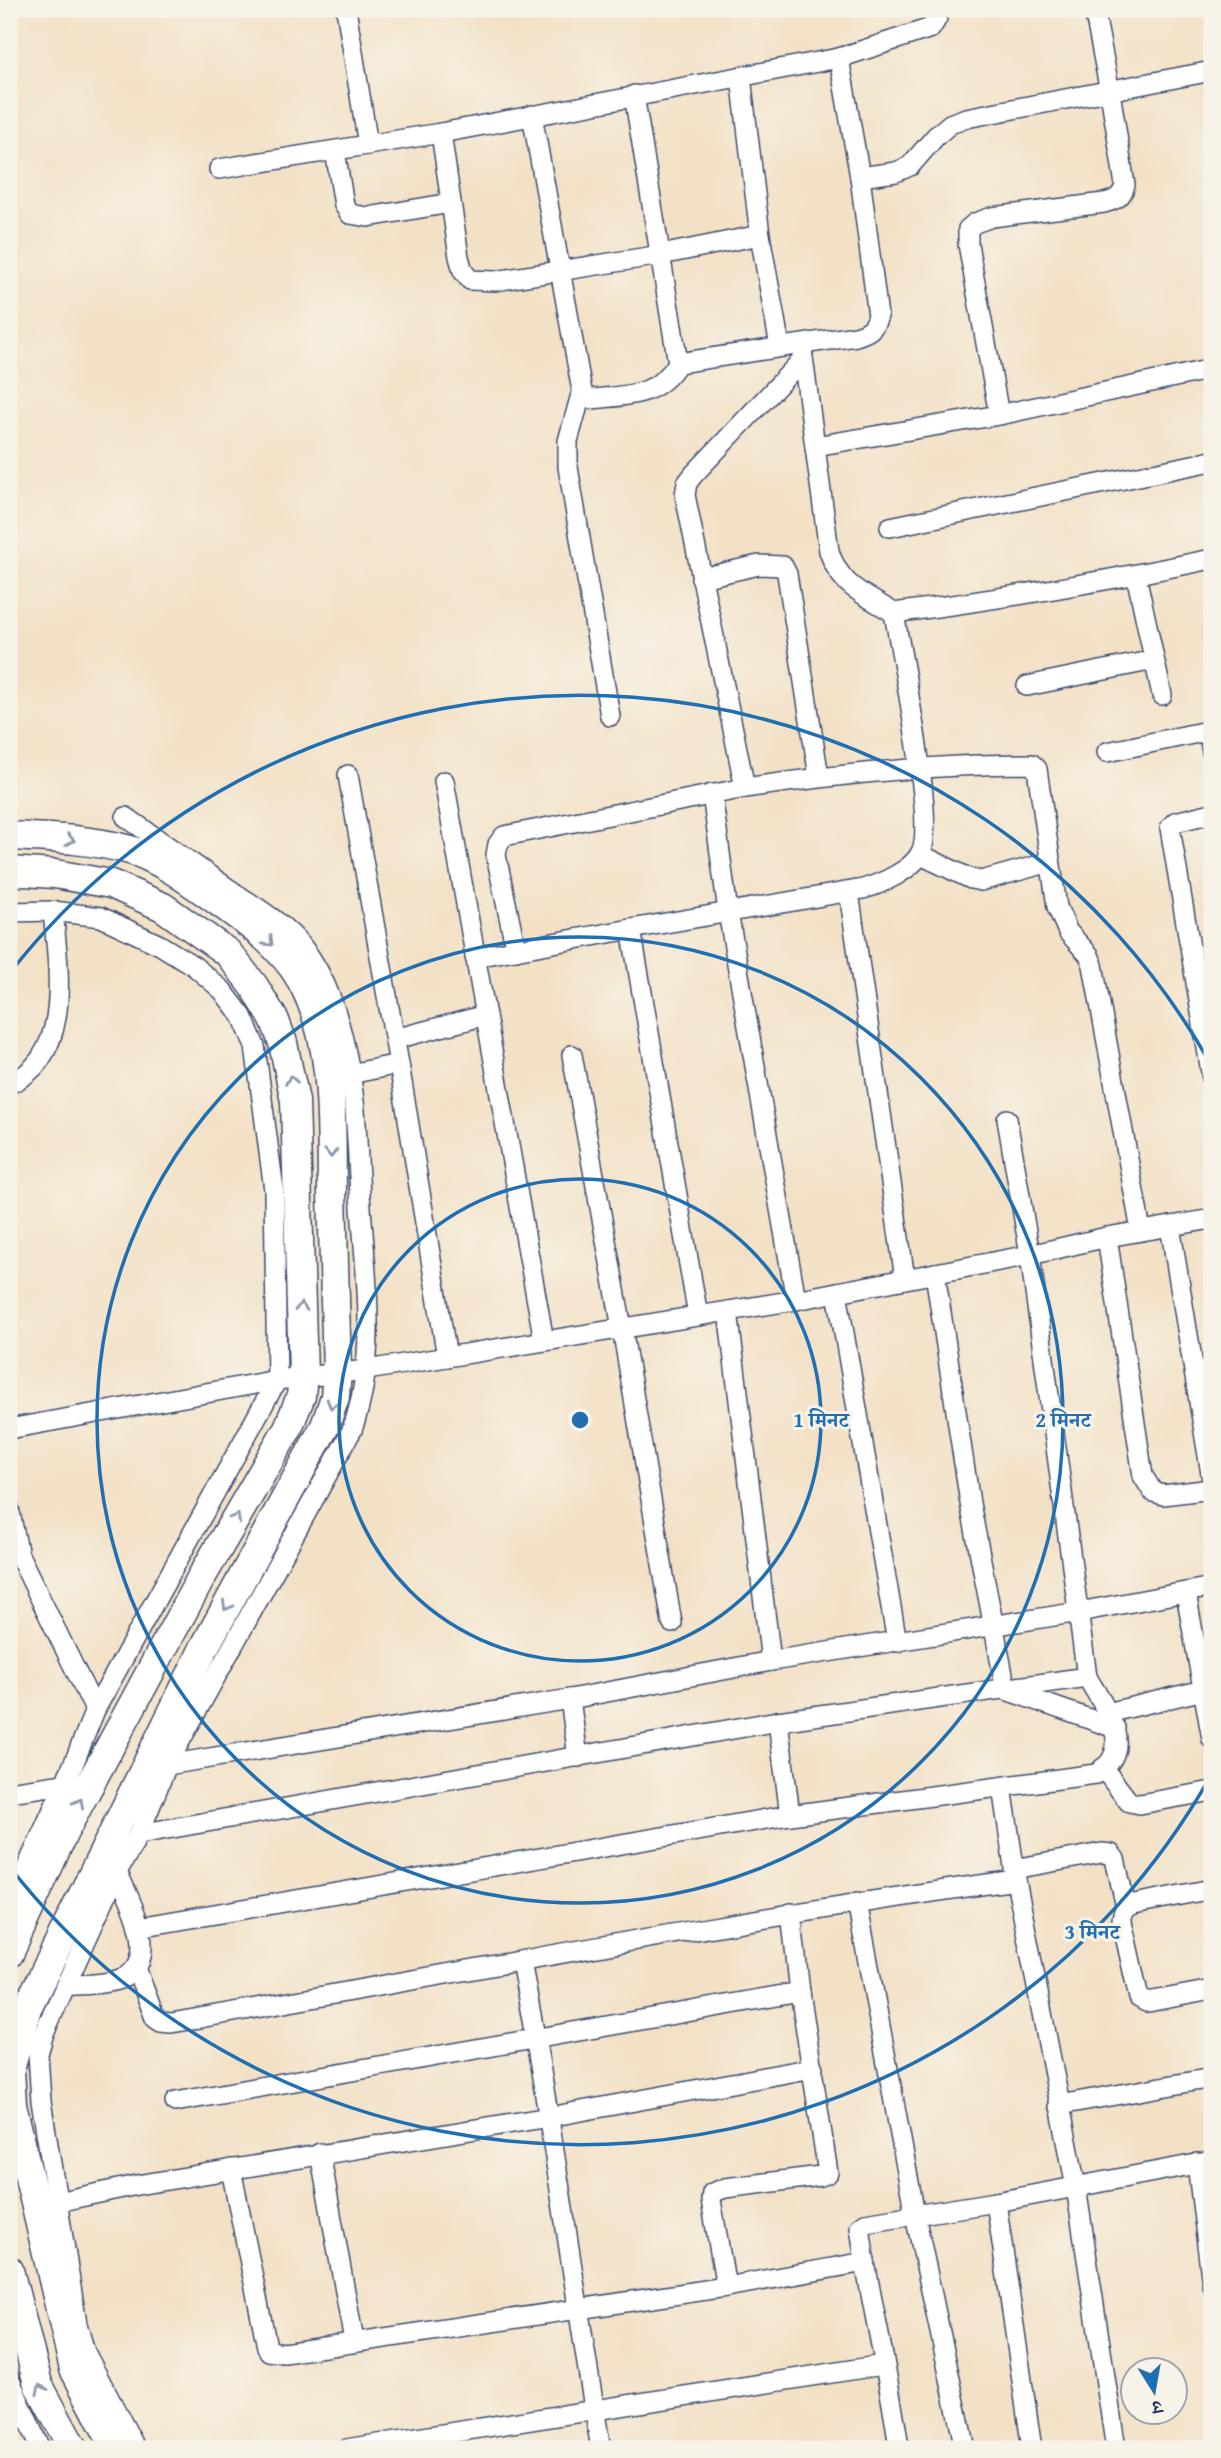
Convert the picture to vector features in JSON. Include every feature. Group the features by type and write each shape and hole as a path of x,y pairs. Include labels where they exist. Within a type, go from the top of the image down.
{"street":[{"path":"346,9 368,145"},
{"path":"219,169 441,133 839,58 932,28 937,18 937,9"},
{"path":"999,415 968,244 968,229 975,223 992,217 1104,203 1122,195 1125,185 1094,9"},
{"path":"678,363 780,347 802,351 868,332 875,326 878,316 860,177 839,58"},
{"path":"860,177 896,172 910,166 936,136 950,124 966,118 1212,71"},
{"path":"741,77 760,234 780,347"},
{"path":"532,115 582,391 586,398 593,399 647,391 667,380 678,363 635,95"},
{"path":"441,133 459,257 463,271 470,280 495,281 661,256 760,234"},
{"path":"335,150 344,205 350,214 368,218 451,203"},
{"path":"802,351 829,551 834,566 842,579 894,613 987,601 1212,559"},
{"path":"745,788 686,506 687,483 802,351"},
{"path":"815,446 999,415 1212,369"},
{"path":"582,391 568,441 568,467 610,716"},
{"path":"890,527 1212,461"},
{"path":"701,578 759,565 783,566 787,574 819,777"},
{"path":"1136,575 1162,695"},
{"path":"475,957 849,892 879,885 897,874 920,855 926,831 919,768 894,613"},
{"path":"1027,686 1154,660"},
{"path":"1107,752 1210,730 1212,751"},
{"path":"516,950 496,855 498,844 504,836 712,794 819,777 919,768 1032,764 1037,769 1039,779 1057,907 1068,933 1089,955 1093,965 1141,1231"},
{"path":"348,775 447,1357"},
{"path":"444,781 544,1342"},
{"path":"712,794 728,912 796,1300"},
{"path":"1212,813 1175,822 1170,828 1212,1078"},
{"path":"126,817 276,922 300,943 318,968 341,1032 350,1074 366,1289 367,1370 362,1403 352,1430 167,1765 139,1835 117,1872 65,1986 38,2054 41,2101 78,2324 86,2352 136,2449"},
{"path":"9,836 57,838 131,850 188,880 250,924 285,958 300,978 310,1001 325,1052 330,1112 337,1372 335,1397 325,1426 204,1648 27,2008 10,2070 12,2105 74,2369 116,2449"},
{"path":"920,855 971,880 981,880 1050,862"},
{"path":"9,871 55,874 111,884 163,907 229,953 254,986 275,1021 288,1063 295,1101 290,1378 95,1710 9,1908"},
{"path":"849,892 905,1279"},
{"path":"9,1084 31,1072 42,1058 54,1025 59,990 53,911"},
{"path":"9,912 53,911 101,917 160,946 194,967 222,990 242,1016 255,1046 274,1190 290,1378 300,1396 288,1428 201,1577 64,1832 9,1954"},
{"path":"631,929 698,1316"},
{"path":"395,1040 486,1015"},
{"path":"572,1055 672,1623"},
{"path":"350,1074 399,1064"},
{"path":"139,1927 790,1815 1096,1774 1109,1764 1116,1738 1111,1720 1087,1677 1030,1255 1007,1119"},
{"path":"9,1429 290,1378 367,1370 796,1300 1030,1255 1107,1237 1212,1219"},
{"path":"1170,1226 1212,1480"},
{"path":"1107,1237 1143,1476 1153,1492 1164,1495 1212,1489"},
{"path":"934,1273 970,1503 1006,1690"},
{"path":"837,1292 897,1642"},
{"path":"728,1311 771,1661"},
{"path":"9,1508 19,1555 95,1710"},
{"path":"167,1765 570,1699 771,1661 1079,1612 1212,1587"},
{"path":"1186,1592 1208,1688 1212,1739"},
{"path":"139,1835 778,1721 1087,1677"},
{"path":"1006,1690 1111,1720 1208,1688"},
{"path":"570,1699 578,1757"},
{"path":"778,1721 790,1815"},
{"path":"1103,1768 1129,1802 1140,1804 1212,1791"},
{"path":"9,1792 64,1784"},
{"path":"1002,1787 1015,1874 1076,2187 1116,2449"},
{"path":"136,1968 155,2018 171,2023 1015,1874 1102,1853 1111,1854 1115,1859 1126,1907"},
{"path":"65,1986 112,1981 127,1976 136,1968 142,1957 139,1927 132,1903 117,1872"},
{"path":"1212,1889 1134,1903 1122,1913 1139,1998 1153,2001 1212,1990"},
{"path":"857,1902 915,2215 965,2449"},
{"path":"726,2287 712,2193 725,2188 828,2173 800,1992 791,1913"},
{"path":"521,1962 549,2117 601,2449"},
{"path":"175,2102 800,1992"},
{"path":"57,2202 320,2153 549,2117 813,2068"},
{"path":"1059,2105 1212,2078"},
{"path":"320,2153 354,2341"},
{"path":"900,2449 865,2262 860,2227 864,2223 996,2202 1205,2162 1212,2285"},
{"path":"231,2169 260,2320 269,2351 284,2353 726,2287 865,2262"},
{"path":"996,2202 1032,2449"},
{"path":"9,2270 38,2384 73,2449"},
{"path":"345,2449 883,2365"},
{"path":"9,2378 40,2449"}]}
